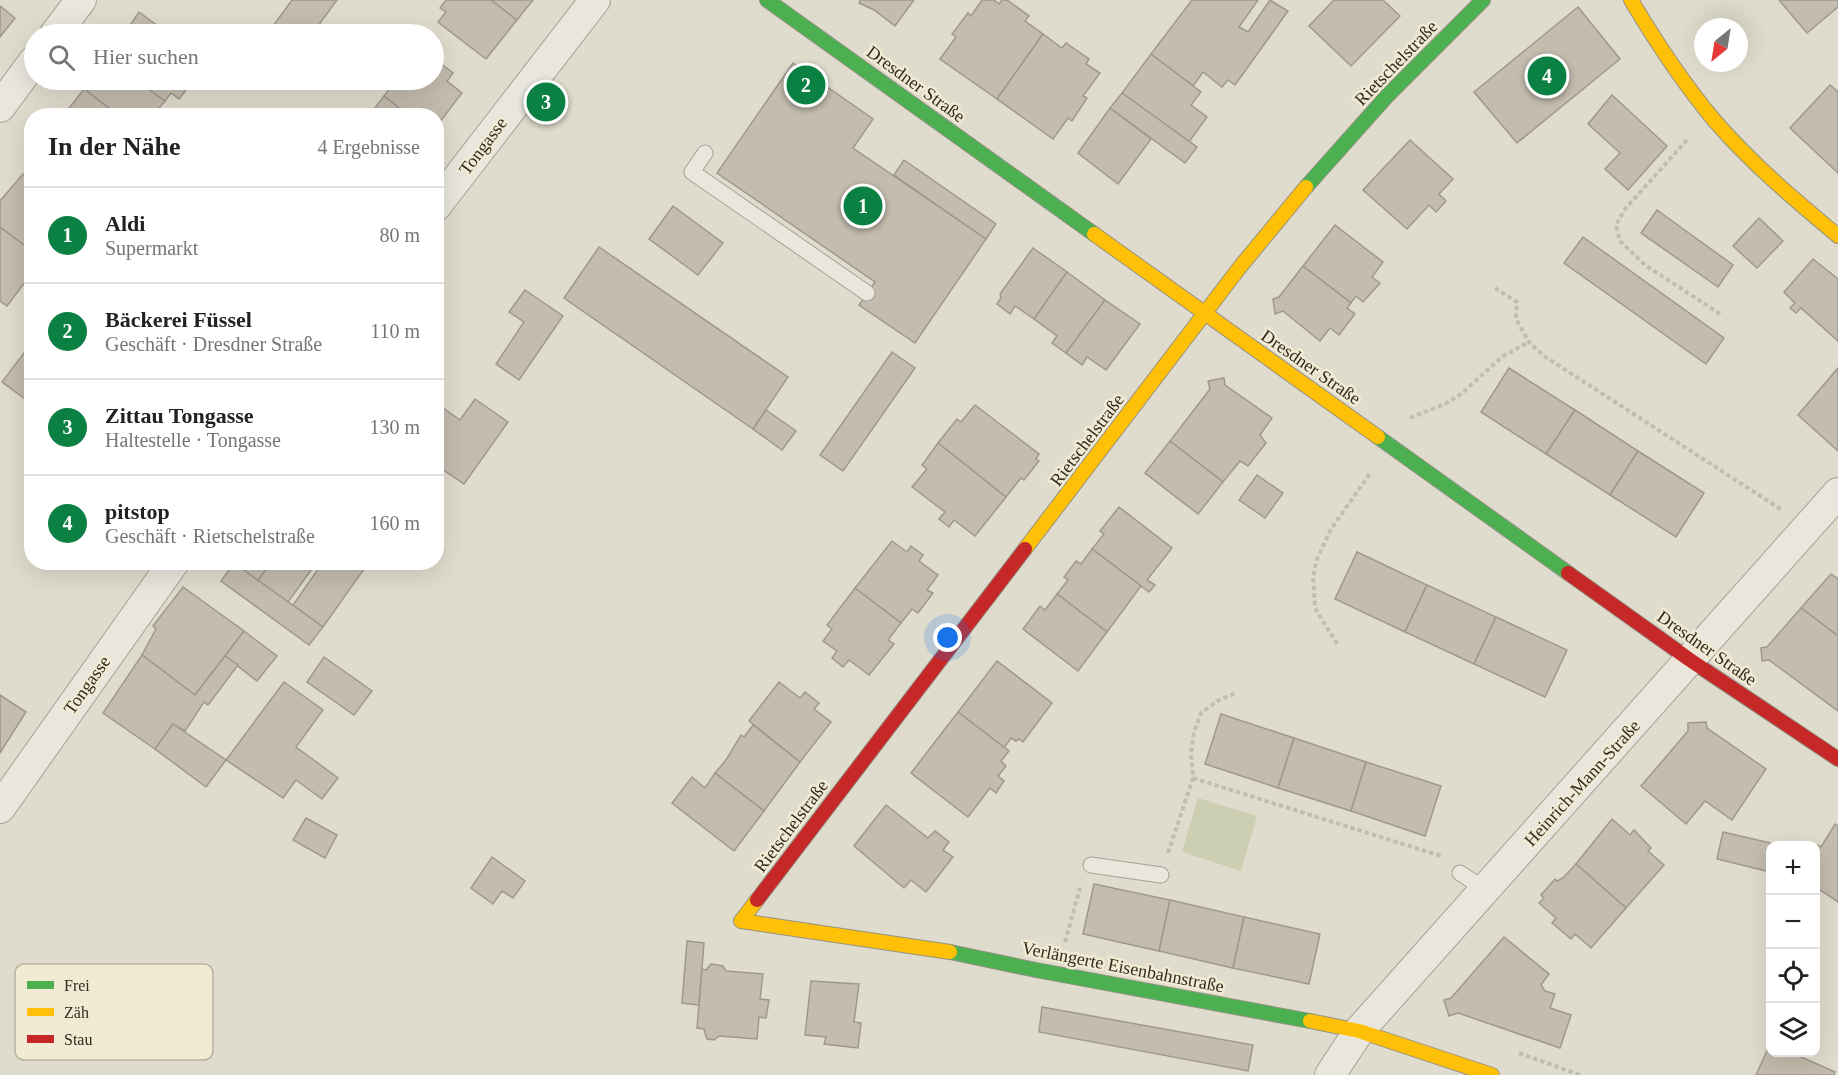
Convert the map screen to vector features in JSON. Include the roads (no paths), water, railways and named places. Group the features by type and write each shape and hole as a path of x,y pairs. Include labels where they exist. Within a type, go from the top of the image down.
{"main road":[{"name":"Dresdner Straße","path":"767,0 1690,660 1838,759"},
{"name":"Rietschelstraße","path":"741,921 1206,313 1306,186 1371,114 1483,0"},
{"path":"1631,0 1654,39 1715,121 1759,167 1838,236"},
{"name":"Verlängerte Eisenbahnstraße","path":"741,921 932,948 1359,1031 1492,1075"}],"street":[{"path":"63,24 81,0"},
{"name":"Tongasse","path":"444,196 595,0"},
{"path":"0,107 24,75"},
{"name":"Heinrich-Mann-Straße","path":"1330,1075 1359,1031 1838,493"},
{"name":"Tongasse","path":"0,808 168,570"}],"lane":[{"path":"705,153 692,172 867,293"},
{"path":"1091,865 1161,876"},
{"path":"1460,873 1486,890"}],"place":[{"name":"pitstop","path":"1547,76"},
{"name":"Bäckerei Füssel","path":"806,85"},
{"name":"Zittau Tongasse","path":"546,102"},
{"name":"Aldi","path":"863,206"}]}
